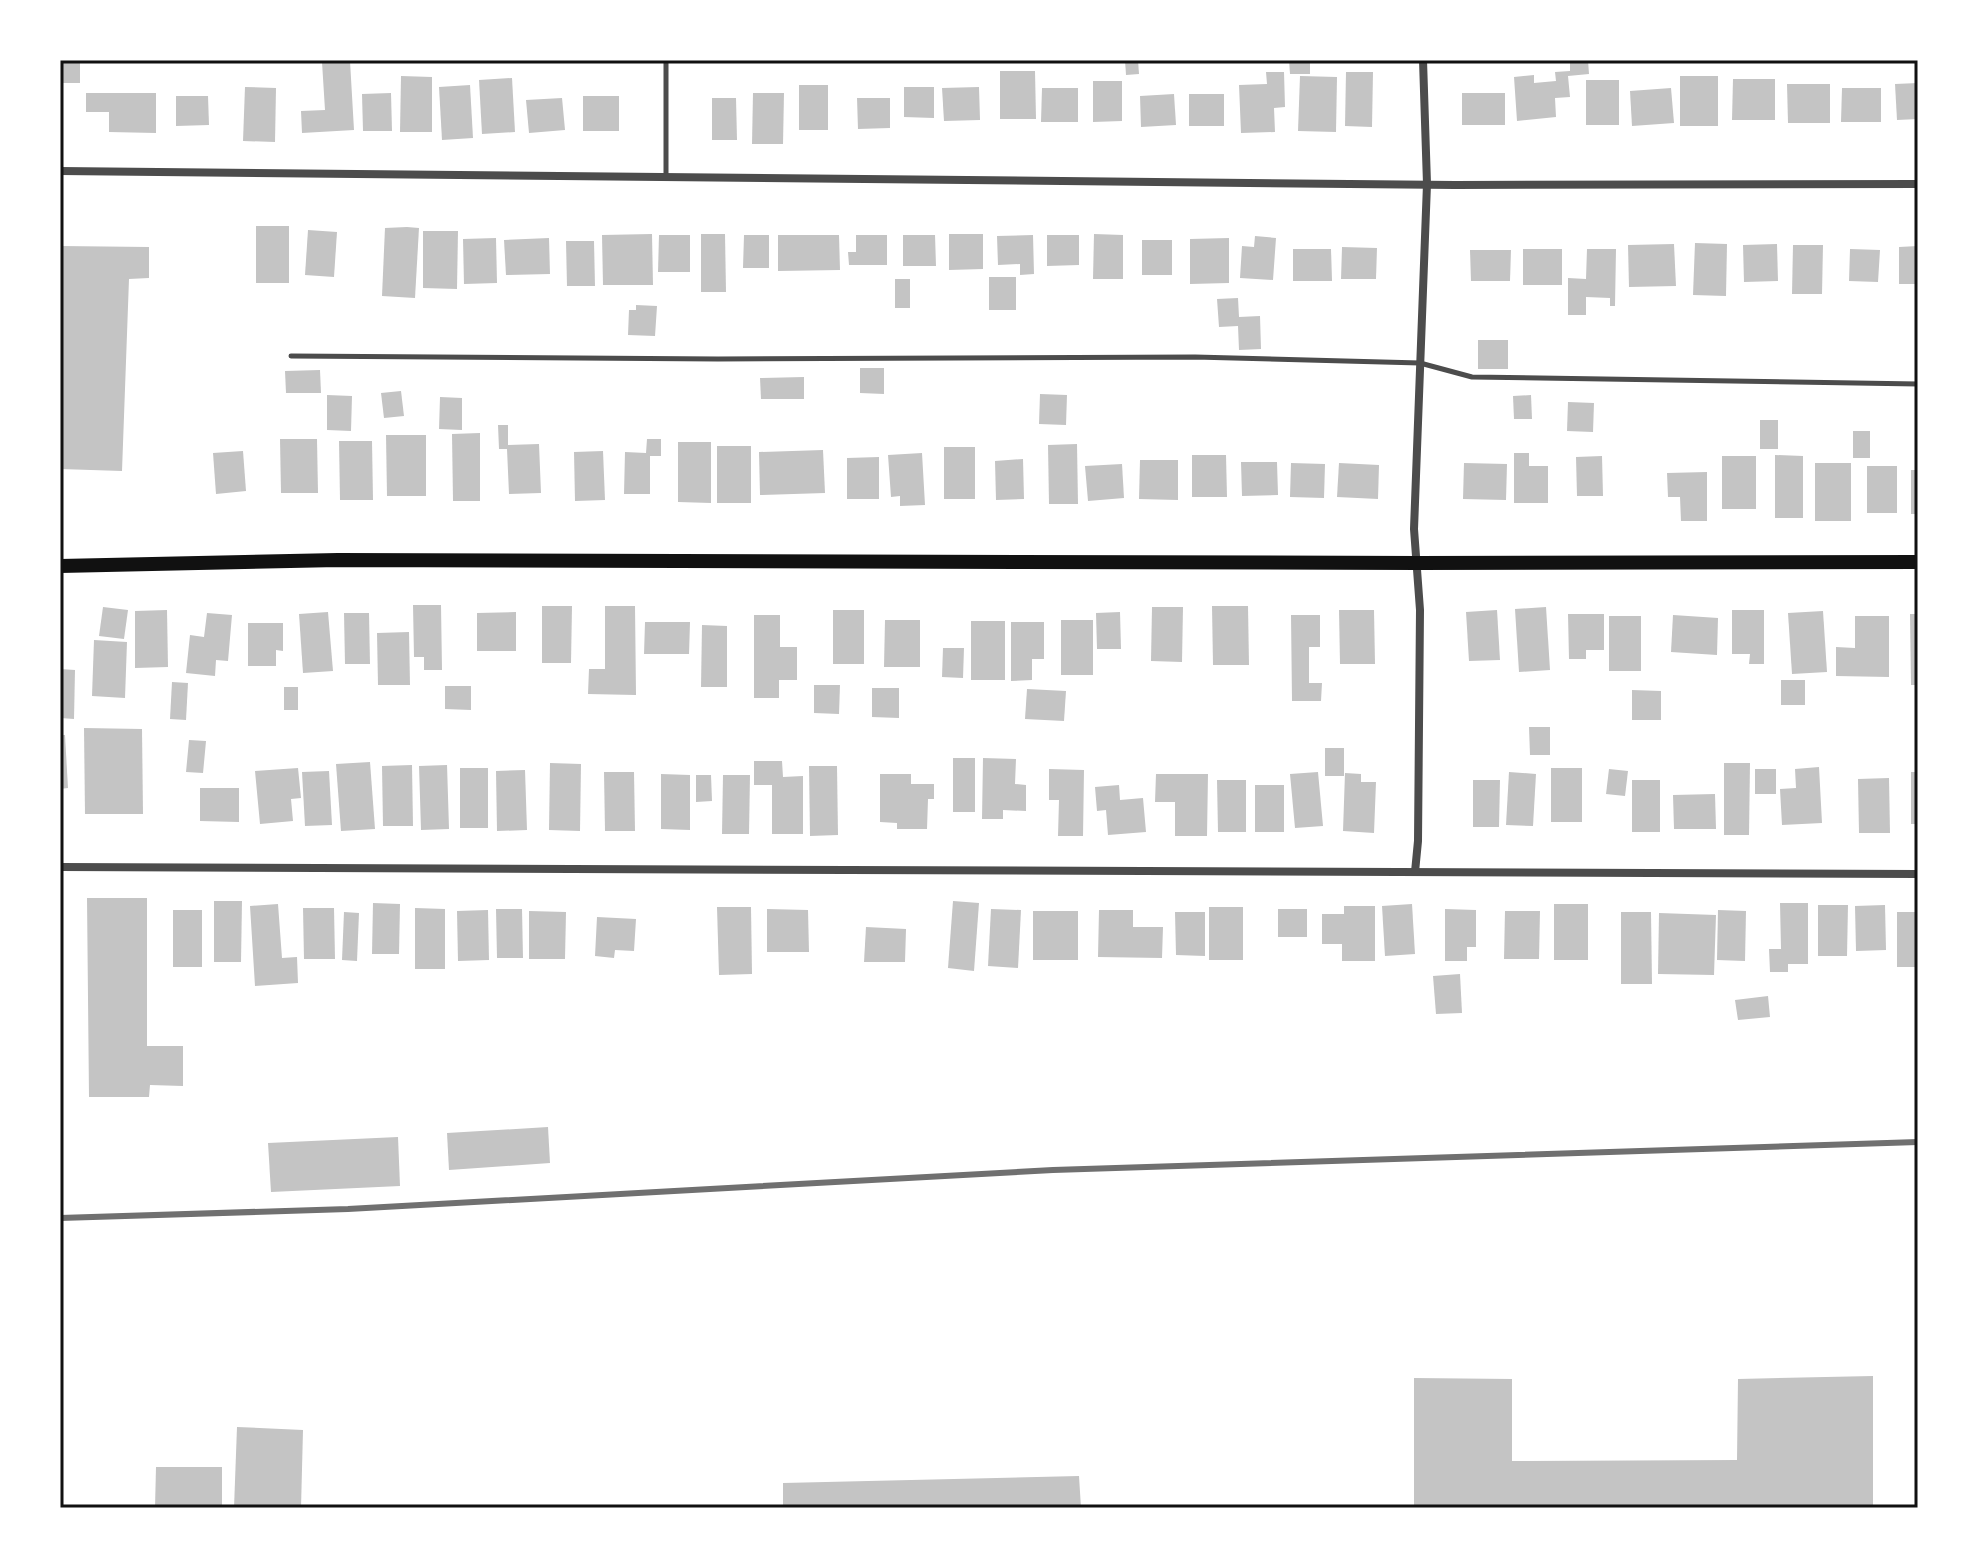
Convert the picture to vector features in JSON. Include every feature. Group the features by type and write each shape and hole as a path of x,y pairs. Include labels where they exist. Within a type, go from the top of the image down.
{"main road":[{"path":"60,566 338,560 1918,562"}],"street":[{"path":"1415,872 1420,641 1414,529 1427,184 1423,60"},
{"path":"60,171 1427,184 1918,184"},
{"path":"60,867 1918,874"}],"lane":[{"path":"666,60 666,176"},
{"path":"291,356 702,359 1195,357 1420,363 1472,377 1918,384"}],"building":[{"path":"60,60 80,60 80,83 60,83"},
{"path":"1125,60 1138,60 1139,74 1126,75"},
{"path":"1289,60 1310,60 1310,74 1290,74"},
{"path":"1570,60 1588,60 1589,74 1568,76 1570,97 1555,98 1556,117 1517,121 1514,77 1534,75 1534,83 1556,81 1555,72 1570,71"},
{"path":"350,61 354,130 302,133 301,111 325,110 322,62"},
{"path":"1000,71 1035,71 1036,119 1000,119"},
{"path":"1266,72 1284,72 1285,107 1274,108 1275,132 1241,133 1239,85 1267,84"},
{"path":"1346,72 1373,72 1372,127 1345,126"},
{"path":"401,76 432,77 432,132 400,132"},
{"path":"1300,76 1337,77 1336,132 1298,131"},
{"path":"1680,76 1718,76 1718,126 1680,126"},
{"path":"512,78 515,132 482,134 479,80"},
{"path":"1733,79 1775,79 1775,120 1732,120"},
{"path":"1586,80 1619,80 1619,125 1586,125"},
{"path":"1093,81 1122,81 1122,121 1093,122"},
{"path":"1918,83 1918,119 1897,120 1895,84"},
{"path":"1787,84 1830,84 1830,123 1788,123"},
{"path":"470,85 473,138 442,140 439,87"},
{"path":"799,85 828,85 828,130 799,130"},
{"path":"245,87 276,88 275,142 243,141"},
{"path":"904,87 934,87 934,118 904,117"},
{"path":"979,87 980,120 944,121 942,88"},
{"path":"1042,88 1078,88 1078,122 1041,122"},
{"path":"1671,88 1674,123 1632,126 1630,91"},
{"path":"1842,88 1881,88 1881,122 1841,122"},
{"path":"86,93 156,93 156,133 109,132 109,112 86,112"},
{"path":"391,93 392,131 363,131 362,94"},
{"path":"753,93 784,93 783,144 752,144"},
{"path":"1462,93 1505,93 1505,125 1462,125"},
{"path":"1174,94 1176,125 1141,127 1140,96"},
{"path":"1189,94 1224,94 1224,126 1189,126"},
{"path":"176,96 208,96 209,125 176,126"},
{"path":"583,96 619,96 619,131 583,131"},
{"path":"562,98 565,130 529,133 526,100"},
{"path":"712,98 736,98 737,140 712,140"},
{"path":"857,98 890,98 890,128 858,129"},
{"path":"256,226 289,226 289,283 256,283"},
{"path":"385,228 419,228 415,298 382,296"},
{"path":"308,230 337,232 334,277 305,275"},
{"path":"423,231 458,231 457,289 423,288"},
{"path":"652,234 653,285 603,285 602,235"},
{"path":"701,234 725,234 726,292 701,292"},
{"path":"949,234 983,234 983,269 949,270"},
{"path":"1094,234 1123,235 1123,279 1093,279"},
{"path":"659,235 690,235 690,272 658,272"},
{"path":"744,235 769,235 769,268 743,268"},
{"path":"778,235 839,235 840,270 778,271"},
{"path":"856,235 887,235 887,265 849,265 848,252 856,252"},
{"path":"903,235 935,235 936,266 903,266"},
{"path":"1033,235 1034,274 1020,275 1020,264 998,265 997,236"},
{"path":"1047,235 1079,235 1079,265 1047,266"},
{"path":"1255,236 1276,238 1273,280 1240,278 1242,246 1254,247"},
{"path":"496,238 497,283 464,284 463,239"},
{"path":"549,238 550,274 506,275 504,240"},
{"path":"1229,238 1229,283 1190,284 1190,239"},
{"path":"1142,240 1172,240 1172,275 1142,275"},
{"path":"566,241 594,241 595,286 567,286"},
{"path":"1695,243 1727,244 1726,296 1693,295"},
{"path":"1674,244 1676,286 1629,287 1628,245"},
{"path":"1777,244 1778,281 1744,282 1743,245"},
{"path":"1793,245 1823,245 1822,294 1792,294"},
{"path":"60,246 149,247 149,278 129,279 122,471 60,469"},
{"path":"1918,246 1918,284 1899,284 1899,247"},
{"path":"1342,247 1377,248 1376,279 1341,279"},
{"path":"1293,249 1331,249 1332,281 1293,281"},
{"path":"1523,249 1562,249 1562,285 1523,285"},
{"path":"1587,249 1616,249 1615,306 1610,306 1610,298 1586,297 1586,315 1568,315 1568,278 1586,279"},
{"path":"1850,249 1880,250 1878,282 1849,281"},
{"path":"1470,250 1511,250 1510,281 1471,281"},
{"path":"989,277 1016,277 1016,310 989,310"},
{"path":"895,279 910,279 910,308 895,308"},
{"path":"1238,298 1239,317 1260,316 1261,349 1239,350 1238,326 1219,327 1217,299"},
{"path":"636,305 657,306 655,336 628,335 629,310 636,310"},
{"path":"1478,340 1508,340 1508,369 1478,369"},
{"path":"860,368 884,368 884,394 860,393"},
{"path":"320,370 321,393 286,393 285,371"},
{"path":"804,377 804,399 761,399 760,378"},
{"path":"401,391 404,416 384,418 381,393"},
{"path":"1040,394 1067,395 1066,425 1039,424"},
{"path":"327,395 352,396 351,431 327,430"},
{"path":"1531,395 1532,419 1514,419 1513,396"},
{"path":"440,397 462,398 462,430 439,429"},
{"path":"1568,402 1594,403 1593,432 1567,431"},
{"path":"1760,420 1778,420 1778,449 1760,449"},
{"path":"498,425 508,425 508,445 539,444 541,493 509,494 507,449 499,449"},
{"path":"1853,431 1870,431 1870,458 1853,458"},
{"path":"480,433 480,501 453,501 452,434"},
{"path":"386,435 426,435 426,496 387,496"},
{"path":"280,439 317,439 318,493 281,493"},
{"path":"647,439 661,439 661,456 650,456 650,494 624,494 625,452 646,453"},
{"path":"339,441 372,441 373,500 340,500"},
{"path":"678,442 711,442 711,503 678,502"},
{"path":"1077,444 1078,504 1049,504 1048,445"},
{"path":"717,446 751,446 751,503 717,503"},
{"path":"944,447 975,447 975,499 944,499"},
{"path":"823,450 825,493 760,495 759,452"},
{"path":"243,451 246,491 216,494 213,453"},
{"path":"603,451 605,500 575,501 574,452"},
{"path":"922,453 925,505 900,506 900,496 891,497 888,455"},
{"path":"1514,453 1529,453 1529,466 1548,466 1548,503 1514,503"},
{"path":"1192,455 1226,455 1227,497 1192,497"},
{"path":"1775,455 1803,456 1803,518 1775,518"},
{"path":"1602,456 1603,496 1577,496 1576,457"},
{"path":"1722,456 1756,456 1756,509 1722,509"},
{"path":"879,457 879,499 847,499 847,458"},
{"path":"1023,459 1024,499 996,500 995,461"},
{"path":"1140,460 1178,460 1178,500 1139,499"},
{"path":"1241,462 1277,462 1278,495 1242,496"},
{"path":"1291,463 1325,464 1324,498 1290,497"},
{"path":"1339,463 1379,465 1378,499 1337,497"},
{"path":"1464,463 1507,464 1506,500 1463,499"},
{"path":"1815,463 1851,463 1851,521 1815,521"},
{"path":"1122,464 1124,498 1088,501 1085,466"},
{"path":"1867,466 1897,466 1897,513 1867,513"},
{"path":"1911,470 1918,470 1918,514 1911,514"},
{"path":"1707,472 1707,521 1681,521 1680,497 1668,497 1667,473"},
{"path":"413,605 441,605 442,670 424,670 424,657 414,657"},
{"path":"542,606 572,606 571,663 542,663"},
{"path":"605,606 635,606 636,695 588,694 589,669 605,669"},
{"path":"1212,606 1248,606 1249,665 1213,665"},
{"path":"103,607 128,610 124,639 99,636"},
{"path":"1152,607 1183,607 1182,662 1151,661"},
{"path":"1546,607 1550,670 1519,672 1515,609"},
{"path":"167,610 168,667 135,668 135,611"},
{"path":"833,610 864,610 864,664 833,664"},
{"path":"1339,610 1374,610 1375,664 1340,664"},
{"path":"1497,610 1500,660 1469,661 1466,612"},
{"path":"1732,610 1764,610 1764,664 1749,664 1750,654 1732,654"},
{"path":"1823,611 1827,672 1792,674 1788,613"},
{"path":"328,612 333,671 303,673 299,614"},
{"path":"516,612 516,651 477,651 477,613"},
{"path":"1120,612 1121,649 1097,649 1096,613"},
{"path":"207,613 232,615 228,661 216,660 215,676 186,673 190,635 204,637"},
{"path":"344,613 369,613 370,664 345,664"},
{"path":"1568,614 1604,614 1604,650 1586,650 1586,659 1569,659"},
{"path":"1910,614 1918,614 1918,685 1911,685"},
{"path":"754,615 780,615 780,647 797,647 797,680 779,680 779,698 754,698"},
{"path":"1291,615 1320,615 1320,647 1309,647 1309,683 1322,683 1321,701 1292,701"},
{"path":"1673,615 1718,618 1717,655 1671,652"},
{"path":"1609,616 1641,616 1641,671 1609,671"},
{"path":"1855,616 1889,616 1889,677 1836,676 1836,647 1855,648"},
{"path":"885,620 920,620 920,667 884,667"},
{"path":"1061,620 1093,620 1093,675 1061,675"},
{"path":"971,621 1005,621 1005,680 971,680"},
{"path":"645,622 690,622 689,654 644,654"},
{"path":"1011,622 1044,622 1044,659 1032,659 1032,680 1011,681"},
{"path":"248,623 283,623 283,651 276,650 276,666 248,666"},
{"path":"702,625 727,626 727,687 701,687"},
{"path":"409,632 410,685 378,685 377,633"},
{"path":"94,640 127,642 125,698 92,696"},
{"path":"943,648 964,648 963,678 942,677"},
{"path":"60,669 75,670 74,719 60,718"},
{"path":"1781,680 1805,680 1805,705 1781,705"},
{"path":"172,682 188,683 186,720 170,719"},
{"path":"814,685 840,685 839,714 814,713"},
{"path":"445,686 471,686 471,710 445,709"},
{"path":"284,687 298,687 298,710 284,710"},
{"path":"872,688 899,688 899,718 872,717"},
{"path":"1027,689 1066,691 1064,721 1025,719"},
{"path":"1632,690 1661,691 1661,720 1632,720"},
{"path":"1529,727 1550,727 1550,755 1530,755"},
{"path":"84,728 142,729 143,814 85,814"},
{"path":"60,735 65,735 68,788 60,789"},
{"path":"189,740 206,741 203,773 186,772"},
{"path":"1325,748 1344,748 1344,776 1325,776"},
{"path":"953,758 975,758 975,812 953,812"},
{"path":"983,758 1016,759 1015,784 1026,785 1026,811 1003,810 1003,819 982,819"},
{"path":"754,761 782,761 783,777 803,776 803,834 772,834 772,785 754,785"},
{"path":"370,762 375,829 341,831 336,764"},
{"path":"550,763 581,764 580,831 549,830"},
{"path":"1724,763 1750,763 1749,835 1724,835"},
{"path":"412,765 413,826 383,826 382,766"},
{"path":"447,765 449,829 421,830 419,766"},
{"path":"809,766 837,766 838,835 810,836"},
{"path":"1819,767 1822,823 1782,825 1780,789 1796,788 1795,769"},
{"path":"298,768 301,798 291,799 293,821 260,824 255,771"},
{"path":"460,768 488,768 488,828 460,828"},
{"path":"1551,768 1582,768 1582,822 1551,822"},
{"path":"1049,769 1084,770 1083,836 1058,836 1059,800 1049,800"},
{"path":"1609,769 1628,771 1625,796 1606,794"},
{"path":"1755,769 1776,769 1776,794 1755,794"},
{"path":"525,770 527,830 497,831 496,771"},
{"path":"329,771 332,825 305,826 302,772"},
{"path":"604,772 634,772 635,831 605,831"},
{"path":"1318,772 1323,826 1295,828 1290,774"},
{"path":"1509,772 1536,774 1533,826 1506,825"},
{"path":"1911,772 1918,772 1918,824 1911,824"},
{"path":"1345,773 1361,774 1361,782 1376,782 1374,833 1343,831"},
{"path":"661,774 690,775 690,830 661,829"},
{"path":"880,774 911,774 911,784 934,784 934,799 928,799 927,829 897,829 897,823 880,822"},
{"path":"1156,774 1208,774 1207,836 1175,836 1175,802 1155,802"},
{"path":"696,775 711,775 712,801 696,802"},
{"path":"723,775 750,775 749,834 722,834"},
{"path":"1889,778 1890,833 1859,833 1858,779"},
{"path":"1217,780 1246,780 1246,832 1218,832"},
{"path":"1473,780 1500,780 1499,827 1473,827"},
{"path":"1632,780 1660,780 1660,832 1632,832"},
{"path":"1119,785 1120,800 1143,798 1146,832 1108,835 1106,810 1097,811 1095,787"},
{"path":"1255,785 1284,785 1284,832 1255,832"},
{"path":"200,788 239,788 239,822 200,821"},
{"path":"1715,794 1716,829 1674,829 1673,795"},
{"path":"87,898 147,898 147,1046 183,1046 183,1086 150,1085 149,1097 89,1097"},
{"path":"214,901 242,901 241,962 214,962"},
{"path":"953,901 979,903 974,971 948,968"},
{"path":"373,903 400,904 399,954 372,954"},
{"path":"1780,903 1808,903 1808,964 1788,964 1788,972 1770,972 1769,949 1781,949"},
{"path":"278,904 282,958 297,957 298,983 255,986 250,906"},
{"path":"1412,904 1415,954 1385,956 1382,906"},
{"path":"1554,904 1588,904 1588,960 1554,960"},
{"path":"1818,905 1848,905 1847,956 1818,956"},
{"path":"1885,905 1886,950 1856,951 1855,906"},
{"path":"1344,906 1375,906 1375,961 1342,961 1342,944 1322,944 1322,914 1344,914"},
{"path":"717,907 751,907 752,974 719,975"},
{"path":"1209,907 1243,907 1243,960 1209,960"},
{"path":"303,908 334,908 335,959 304,959"},
{"path":"415,908 445,909 445,969 415,969"},
{"path":"496,909 522,909 523,958 497,958"},
{"path":"767,909 808,910 809,952 767,952"},
{"path":"991,909 1021,910 1018,968 988,966"},
{"path":"1278,909 1307,909 1307,937 1278,937"},
{"path":"1445,909 1476,910 1476,947 1467,947 1467,961 1445,961"},
{"path":"173,910 202,910 202,967 173,967"},
{"path":"488,910 489,960 458,961 457,911"},
{"path":"1099,910 1133,910 1133,927 1163,927 1162,958 1098,957"},
{"path":"1718,910 1746,911 1745,961 1717,960"},
{"path":"529,911 566,912 565,959 529,959"},
{"path":"1033,911 1078,911 1078,960 1033,960"},
{"path":"1505,911 1540,911 1539,959 1504,959"},
{"path":"344,912 359,913 357,961 342,960"},
{"path":"1175,912 1205,912 1205,956 1176,955"},
{"path":"1621,912 1651,912 1652,984 1621,984"},
{"path":"1897,912 1918,912 1918,967 1897,967"},
{"path":"1659,913 1716,915 1714,975 1658,974"},
{"path":"597,917 636,919 634,951 615,950 614,958 595,956"},
{"path":"866,927 906,929 905,962 864,962"},
{"path":"1460,974 1462,1013 1436,1014 1433,976"},
{"path":"1768,996 1770,1017 1738,1020 1735,1000"},
{"path":"548,1127 550,1163 449,1170 447,1133"},
{"path":"398,1137 400,1186 271,1192 268,1143"},
{"path":"1873,1376 1873,1508 1414,1508 1414,1378 1512,1379 1512,1461 1737,1460 1738,1379"},
{"path":"237,1427 303,1430 301,1508 234,1508"},
{"path":"156,1467 222,1467 222,1508 155,1508"},
{"path":"1079,1476 1081,1508 783,1508 783,1483"}],"railway":[{"path":"60,1218 348,1209 1053,1170 1918,1142"}]}
